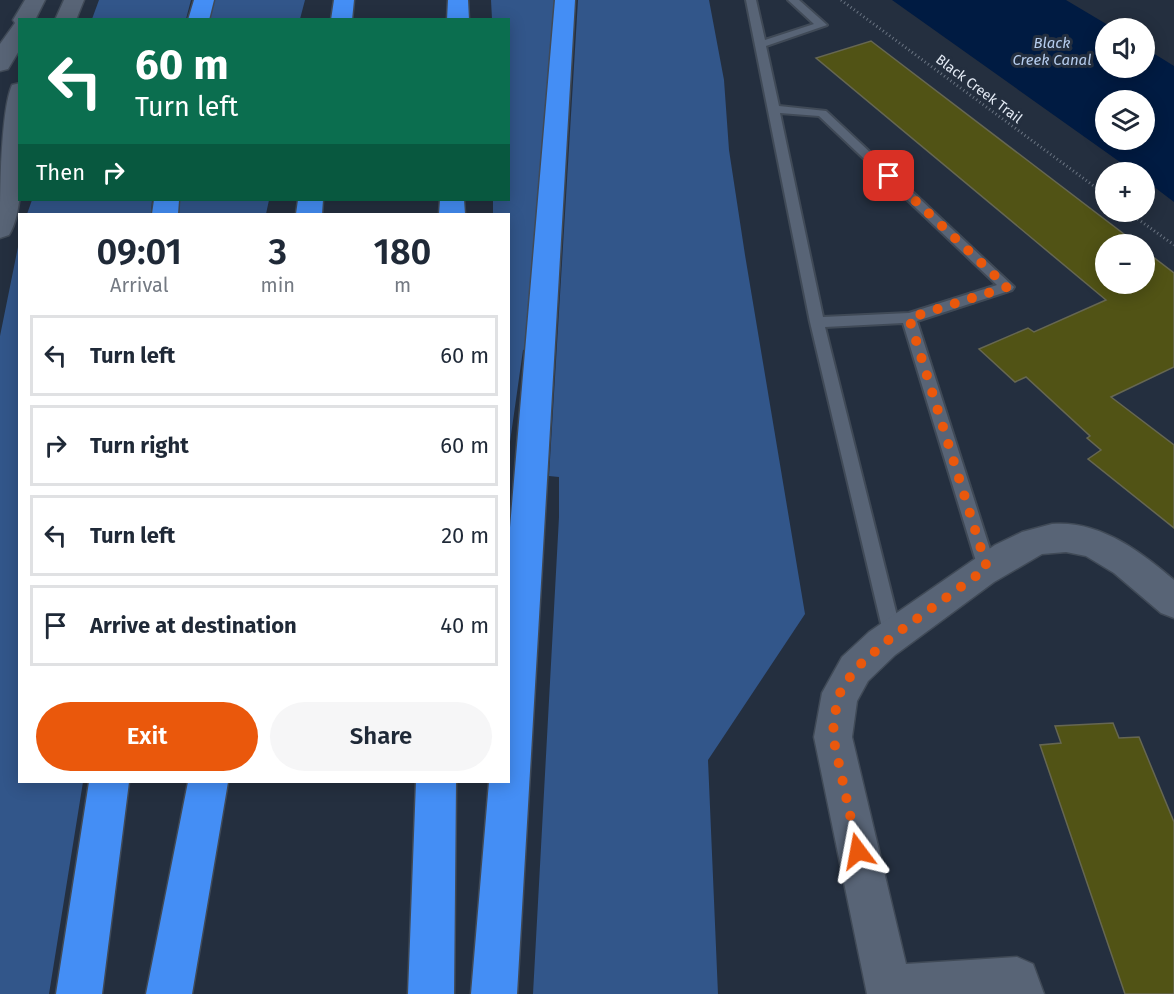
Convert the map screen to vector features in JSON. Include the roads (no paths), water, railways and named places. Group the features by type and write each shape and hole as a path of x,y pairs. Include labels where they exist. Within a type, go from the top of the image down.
{"highway":[{"path":"199,18 204,0"},
{"path":"341,18 344,0"},
{"path":"458,0 458,18"},
{"path":"510,770 565,0"},
{"path":"79,994 109,783"},
{"path":"169,994 208,783"},
{"path":"431,994 436,783"},
{"path":"494,994 509,783"}],"street":[{"path":"25,18 35,0"},
{"path":"45,18 54,0"},
{"path":"66,18 74,0"},
{"path":"0,64 18,32"},
{"path":"0,229 12,184 7,125 18,95"},
{"path":"1021,994 1017,980 889,991 833,737 834,717 840,693 855,669 893,636 987,568 1035,542 1071,538 1091,544 1112,554 1174,602"}],"lane":[{"path":"752,0 759,45 817,322 893,636"},
{"path":"759,45 822,25 793,0"},
{"path":"774,109 822,113 1007,287 909,318 817,322"},
{"path":"909,318 987,568"}],"water":[{"name":"Black Creek Canal","path":"892,0 1066,0 1096,18 1095,78 1155,78 1155,54 1174,66 1174,202 1155,188 1155,162 1120,162 1103,150 1155,150 1155,90 1095,90 1095,144"}]}
